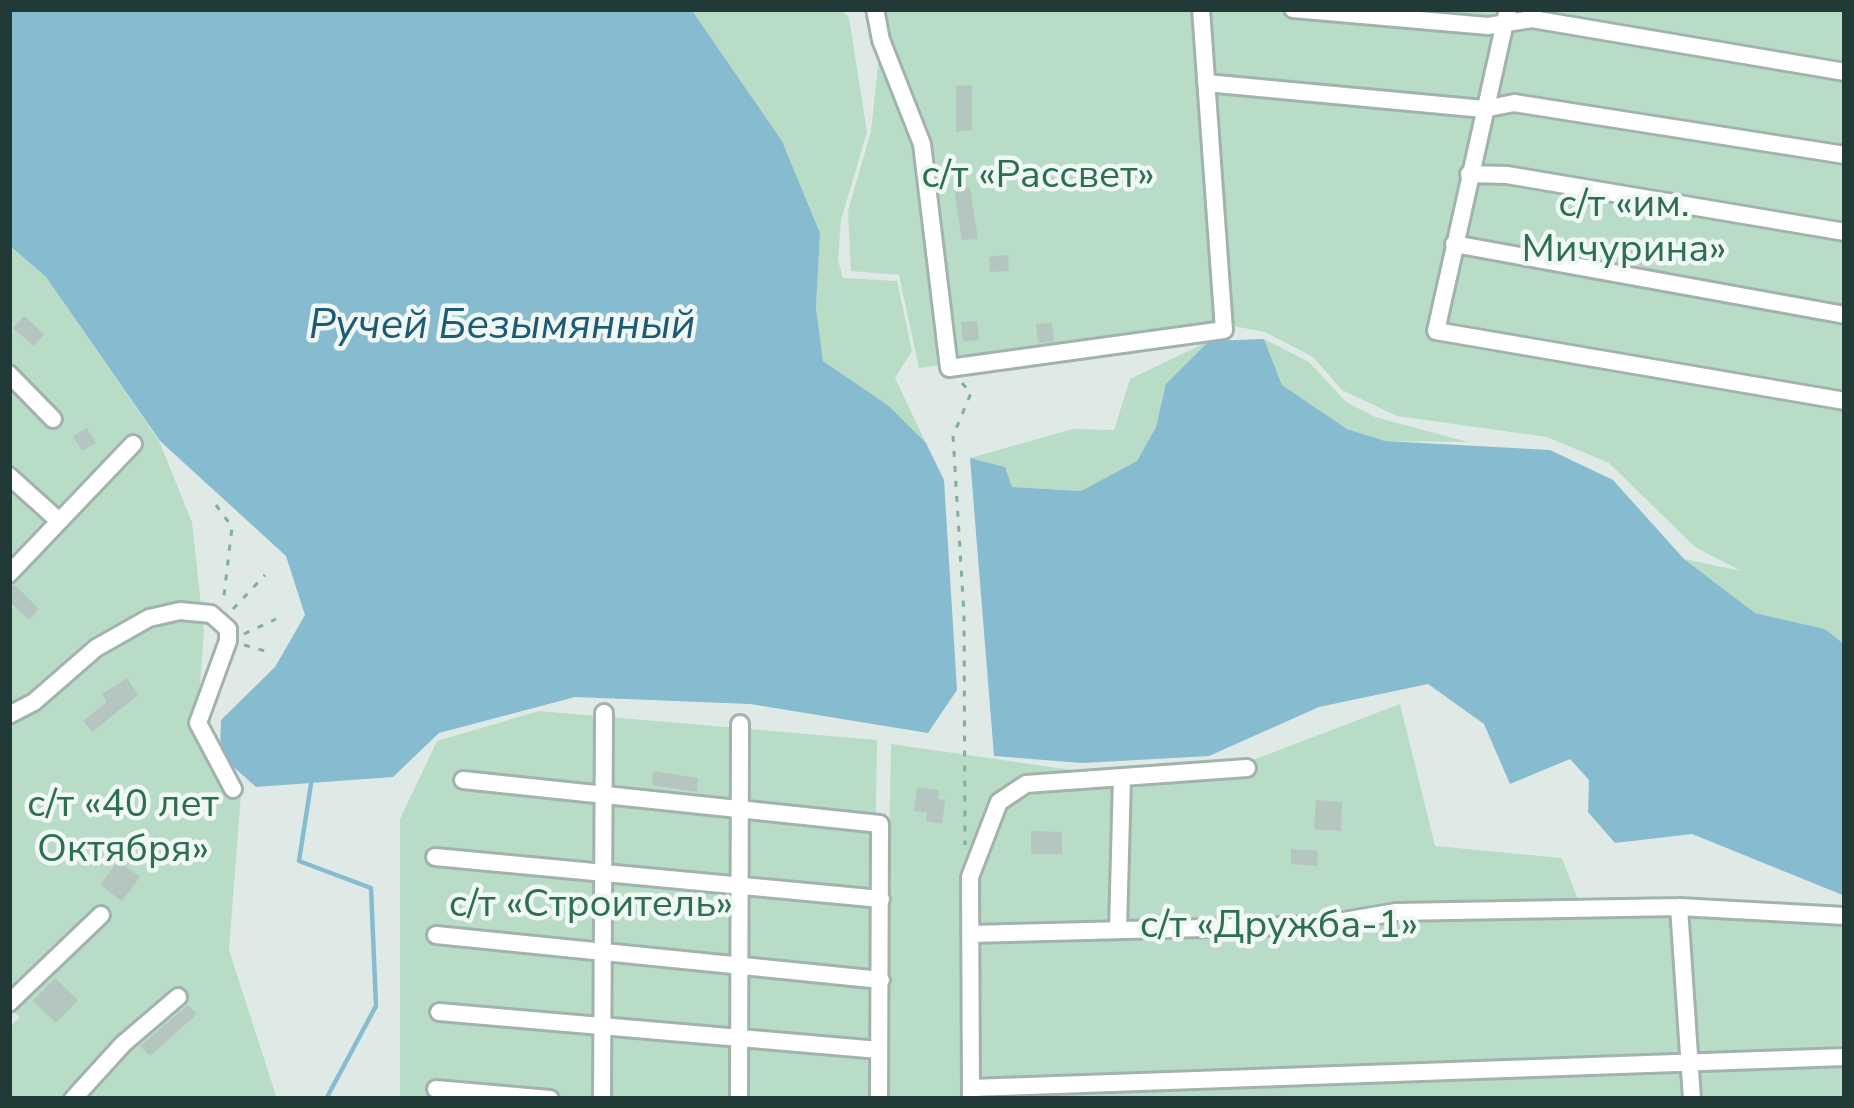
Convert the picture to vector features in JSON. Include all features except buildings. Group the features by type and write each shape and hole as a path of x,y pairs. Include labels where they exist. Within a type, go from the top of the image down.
{"lane":[{"path":"875,9 881,40 922,144 949,368 1224,330 1201,9"},
{"path":"1293,9 1488,26 1506,15 1845,72"},
{"path":"1506,15 1436,331 1845,401"},
{"path":"1206,83 1484,109 1514,104 1845,154"},
{"path":"1469,174 1508,175 1845,232"},
{"path":"1454,244 1845,315"},
{"path":"9,374 53,419"},
{"path":"10,571 133,445"},
{"path":"9,476 59,520"},
{"path":"9,715 34,702 96,648 148,618 179,611 211,614 222,621 228,641 198,723 232,789"},
{"path":"602,1099 604,713"},
{"path":"739,1099 740,724"},
{"path":"1247,768 1026,784 999,802 970,877 971,1093 1845,1057"},
{"path":"1118,930 1122,777"},
{"path":"463,780 880,824 879,1099"},
{"path":"435,857 881,899"},
{"path":"970,934 1321,925 1396,912 1679,907 1845,916"},
{"path":"1679,907 1692,1099"},
{"path":"10,1001 101,915"},
{"path":"436,935 881,980"},
{"path":"73,1099 123,1044 178,997"},
{"path":"439,1012 879,1049"},
{"path":"436,1089 550,1099"}],"path":[{"path":"949,368 971,393 952,436 964,615 963,730"},
{"path":"216,505 232,527 222,621"},
{"path":"222,621 265,575"},
{"path":"228,641 276,620"},
{"path":"228,641 265,651"}],"green space":[{"path":"691,9 841,9 849,18 867,132 841,220 838,260 843,278 897,281 912,351 895,378 926,443 889,406 823,361 816,308 820,233 782,141"},
{"name":"с/т «Рассвет»","path":"879,9 1194,9 1219,326 919,368 899,275 851,271 848,211 871,131 882,28"},
{"name":"с/т «им. Мичурина»","path":"1209,9 1845,9 1845,645 1825,629 1755,613 1684,559 1741,571 1695,547 1609,463 1547,437 1397,416 1342,390 1313,357 1265,332 1228,325"},
{"name":"с/т «40 лет Октября»","path":"9,245 46,277 159,441 192,522 204,632 198,710 241,793 229,950 277,1099 9,1099 9,1028 20,1017 9,1007"},
{"path":"1264,339 1309,362 1346,402 1375,417 1468,442 1385,441 1347,429 1282,385"},
{"path":"1209,341 1167,384 1156,427 1137,461 1081,491 1011,487 1005,467 970,458 1073,429 1114,430 1130,379"},
{"name":"с/т «Дружба-1»","path":"1400,704 1435,846 1562,858 1578,900 1845,911 1845,1099 885,1099 891,744 1079,771 1253,760"},
{"name":"с/т «Строитель»","path":"539,711 877,740 871,1099 400,1099 400,819 437,741"}],"water":[{"name":"Ручей Безымянный","path":"9,9 691,9 782,141 820,233 816,308 823,361 889,406 926,443 944,480 957,690 928,733 750,704 575,697 439,733 393,777 256,787 220,755 221,720 275,667 305,615 286,556 160,441 46,277 9,245"},
{"path":"1264,339 1282,385 1347,429 1385,441 1550,450 1613,480 1684,559 1755,613 1825,629 1845,645 1845,896 1692,834 1615,843 1588,812 1589,780 1570,759 1510,784 1484,724 1428,684 1319,707 1209,756 1082,763 994,756 970,458 1005,467 1012,487 1081,491 1137,461 1156,427 1166,384 1209,341"}],"waterway":[{"path":"311,784 299,861 371,888 376,1006 326,1099"}]}
